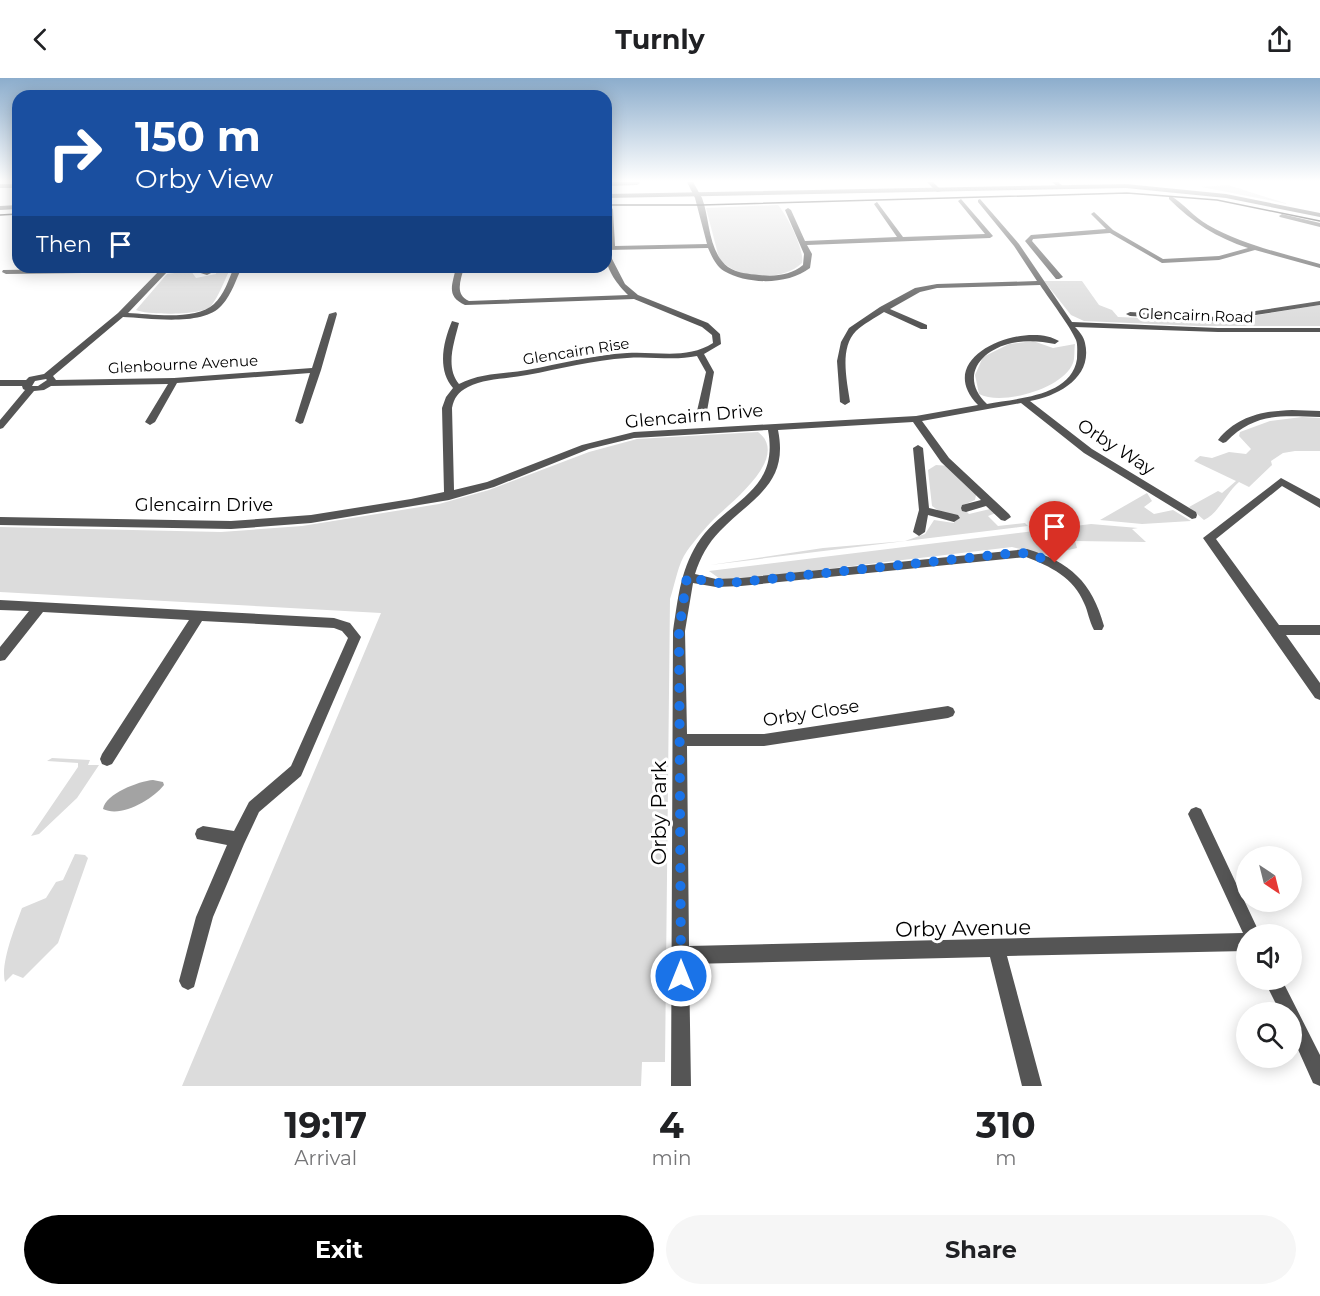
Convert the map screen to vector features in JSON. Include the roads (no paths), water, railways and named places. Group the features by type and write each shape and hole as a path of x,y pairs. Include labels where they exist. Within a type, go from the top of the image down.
{"street":[{"path":"707,229 714,259 725,269 764,278 790,275 804,268 809,260 797,229"},
{"path":"894,229 902,240"},
{"name":"Glencairn Drive","path":"902,240 990,236 986,229"},
{"name":"Glencairn Drive","path":"0,521 231,525 311,519 449,496 490,485 586,447 634,435 915,419 1024,401 1054,392 1077,375 1083,358 1081,340 1072,324 1040,283 1017,245 1000,229"},
{"path":"1209,229 1252,249 1320,266"},
{"path":"1059,277 1028,241 1031,237 1112,231 1162,261 1219,258 1252,249"},
{"path":"804,243 902,240"},
{"path":"612,248 711,246"},
{"path":"612,266 622,285 634,297 705,325 716,334 717,344 700,354 710,372 702,411"},
{"path":"6,272 12,272"},
{"path":"0,383 29,386 49,380 120,315 161,273"},
{"path":"120,315 186,316 209,311 218,306 235,273"},
{"path":"459,273 455,291 459,300 468,303 634,297"},
{"path":"845,402 841,362 845,342 852,330 883,309 918,290 937,286 1040,283"},
{"path":"1130,314 1216,319 1320,303"},
{"path":"883,309 924,327"},
{"path":"300,422 333,314"},
{"path":"449,496 447,408 448,400 458,389 450,382 447,372 455,323"},
{"name":"Glencairn Road","path":"1072,324 1218,330 1320,330"},
{"path":"986,408 971,391 970,375 976,361 984,352 1006,340 1039,336 1055,341"},
{"name":"Glencairn Rise","path":"458,389 481,380 576,361 644,354 686,356 700,354"},
{"name":"Glenbourne Avenue","path":"49,380 174,381 317,370"},
{"path":"150,422 174,381"},
{"path":"0,426 29,386"},
{"name":"Orby Way","path":"1024,401 1088,451 1192,515"},
{"path":"1223,440 1234,426 1254,417 1285,413 1320,414"},
{"path":"915,419 945,460 1005,517"},
{"name":"Orby Park","path":"681,1086 679,631 687,577 704,542 722,523 747,503 763,485 774,466 778,445 772,426"},
{"path":"919,532 924,510 919,453 945,460"},
{"path":"1320,504 1281,481 1209,538 1320,694"},
{"path":"966,508 989,501"},
{"path":"924,510 954,518"},
{"path":"687,577 716,583 741,582 1027,553 1055,563 1081,585 1094,606 1098,626"},
{"path":"0,604 334,623 346,627 355,637 296,771 254,807 238,839 205,917 188,981"},
{"path":"0,656 40,607"},
{"path":"106,759 198,616"},
{"path":"1276,630 1320,630"},
{"name":"Orby Close","path":"679,740 764,740 948,712"},
{"path":"1196,814 1247,924"},
{"path":"203,834 238,839"},
{"name":"Orby Avenue","path":"681,956 1236,942"},
{"path":"997,950 1032,1086"},
{"path":"1302,1038 1320,1076"}]}
